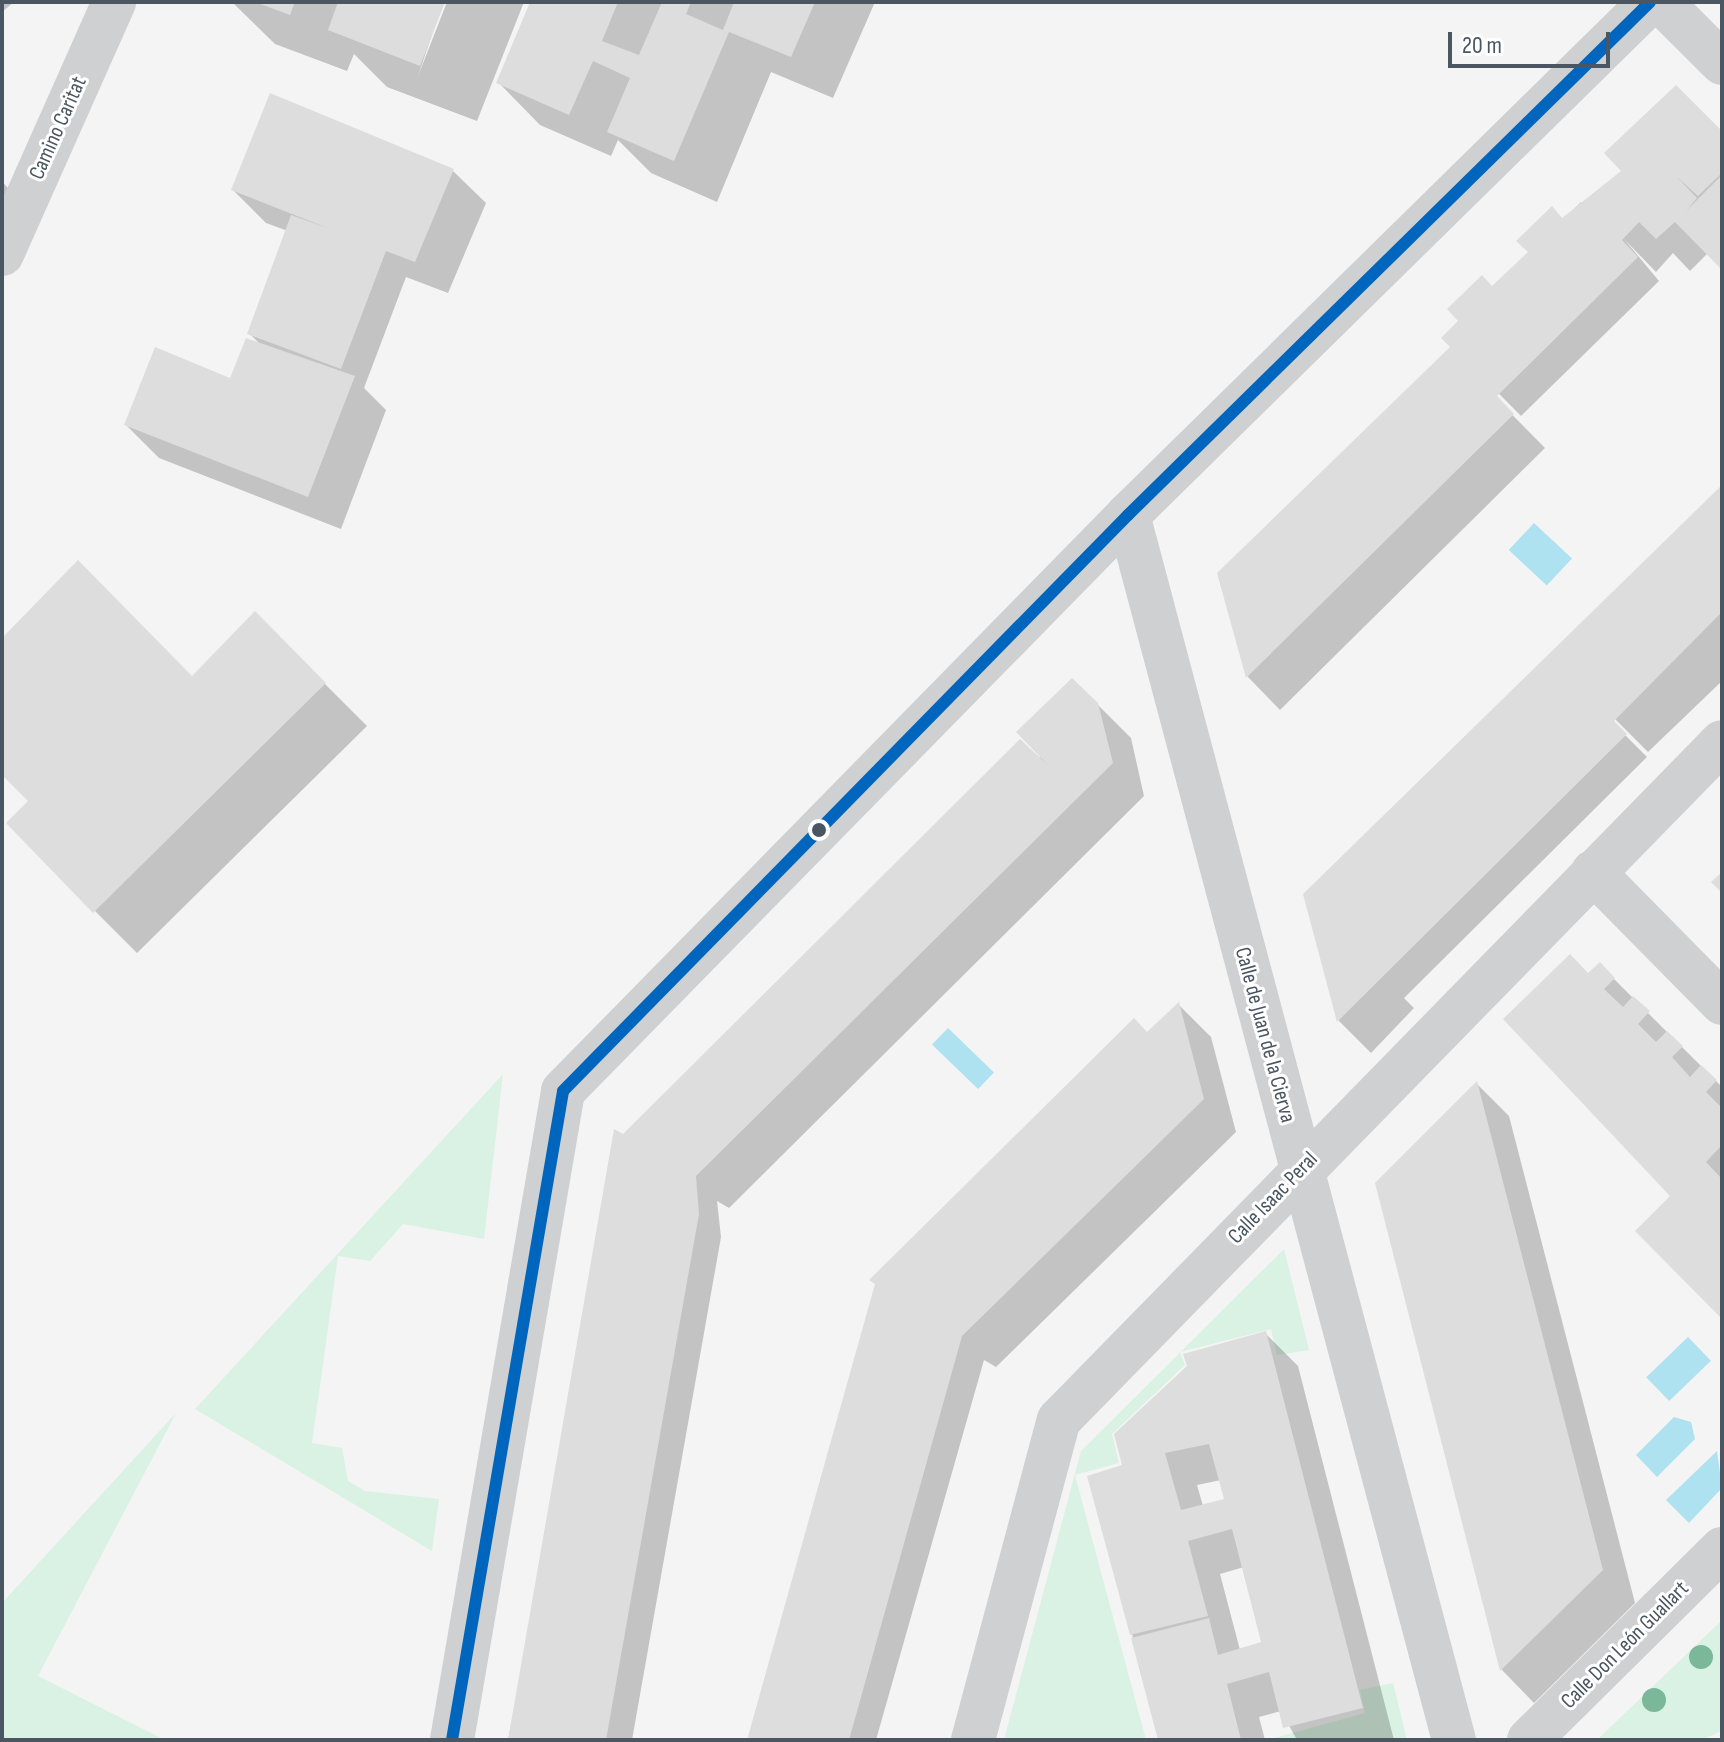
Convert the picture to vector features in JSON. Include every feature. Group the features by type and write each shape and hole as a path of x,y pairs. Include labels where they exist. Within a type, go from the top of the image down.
{"street":[{"name":"Camino Caritat","path":"2,254 114,2"},
{"path":"452,1740 563,1091 1128,515 1650,2"},
{"path":"1661,2 1722,63"},
{"name":"Calle de Juan de la Cierva","path":"1128,515 1300,1171 1454,1740"},
{"name":"Calle Isaac Peral","path":"973,1740 1059,1420 1722,742"},
{"path":"1593,872 1722,1003"},
{"name":"Calle Don León Guallart","path":"1529,1740 1722,1549"}],"green space":[{"path":"503,1074 484,1239 403,1224 370,1261 338,1256 312,1443 342,1448 348,1481 365,1491 439,1499 432,1551 195,1409"},
{"path":"1284,1249 1309,1350 1277,1355 1271,1329 1181,1352"},
{"path":"1180,1352 1185,1365 1112,1434 1119,1463 1075,1475 1146,1740 1004,1740 1081,1451"},
{"path":"176,1413 38,1676 165,1740 2,1740 2,1603"},
{"path":"1722,1620 1722,1731 1701,1740 1597,1740"},
{"path":"1393,1683 1407,1740 1267,1740 1365,1713 1360,1690"}],"water":[{"path":"1534,523 1572,558 1547,586 1509,550"},
{"path":"948,1028 994,1072 978,1089 932,1045"},
{"path":"1688,1337 1711,1361 1669,1401 1646,1377"},
{"path":"1674,1417 1691,1422 1695,1439 1657,1477 1636,1455"},
{"path":"1717,1451 1722,1488 1689,1523 1666,1500"}],"building":[{"path":"255,2 295,2 290,15"},
{"path":"338,2 445,2 420,66 328,30"},
{"path":"530,2 618,2 602,41 639,55 662,2 691,2 686,14 723,30 734,2 815,2 791,57 729,32 674,161 607,132 630,78 593,61 569,115 496,83"},
{"path":"1676,85 1722,131 1722,173 1698,196 1677,177 1697,198 1686,211 1722,175 1722,270 1675,222 1656,239 1639,222 1622,240 1638,257 1497,396 1514,414 1246,678 1217,573 1450,347 1441,338 1458,321 1447,309 1482,275 1492,286 1528,252 1516,241 1552,206 1562,218 1621,171 1604,153"},
{"path":"270,93 454,169 415,262 386,251 341,369 247,334 291,215 330,229 231,190"},
{"path":"246,338 355,376 308,497 124,425 155,347 230,378"},
{"path":"1722,485 1722,612 1614,721 1627,734 1337,1022 1303,894"},
{"path":"78,560 192,676 255,611 326,683 93,913 6,823 28,801 2,775 2,638"},
{"path":"1072,678 1098,703 1113,763 696,1176 699,1214 606,1740 508,1740 614,1129 623,1134 1020,739 1048,765 1016,732"},
{"path":"1722,872 1722,893 1711,882"},
{"path":"1570,954 1588,973 1600,962 1615,978 1604,989 1623,1007 1633,996 1650,1011 1638,1024 1656,1042 1667,1031 1683,1046 1672,1057 1690,1077 1701,1065 1717,1080 1706,1092 1722,1108 1722,1145 1706,1162 1722,1179 1722,1319 1635,1231 1670,1196 1503,1019"},
{"path":"1179,1002 1204,1099 962,1336 849,1740 747,1740 875,1284 869,1280 1134,1018 1147,1032"},
{"path":"1477,1081 1603,1570 1500,1671 1375,1183"},
{"path":"1266,1331 1363,1708 1283,1728 1269,1672 1227,1684 1241,1740 1158,1740 1131,1638 1209,1618 1218,1655 1261,1642 1232,1529 1188,1541 1208,1616 1130,1635 1087,1476 1122,1465 1114,1434 1187,1366 1183,1354","holes":["1209,1444 1224,1499 1181,1510 1165,1453"]}],"transit line":[{"path":"452,1740 563,1091 1128,515 1650,2"}]}
